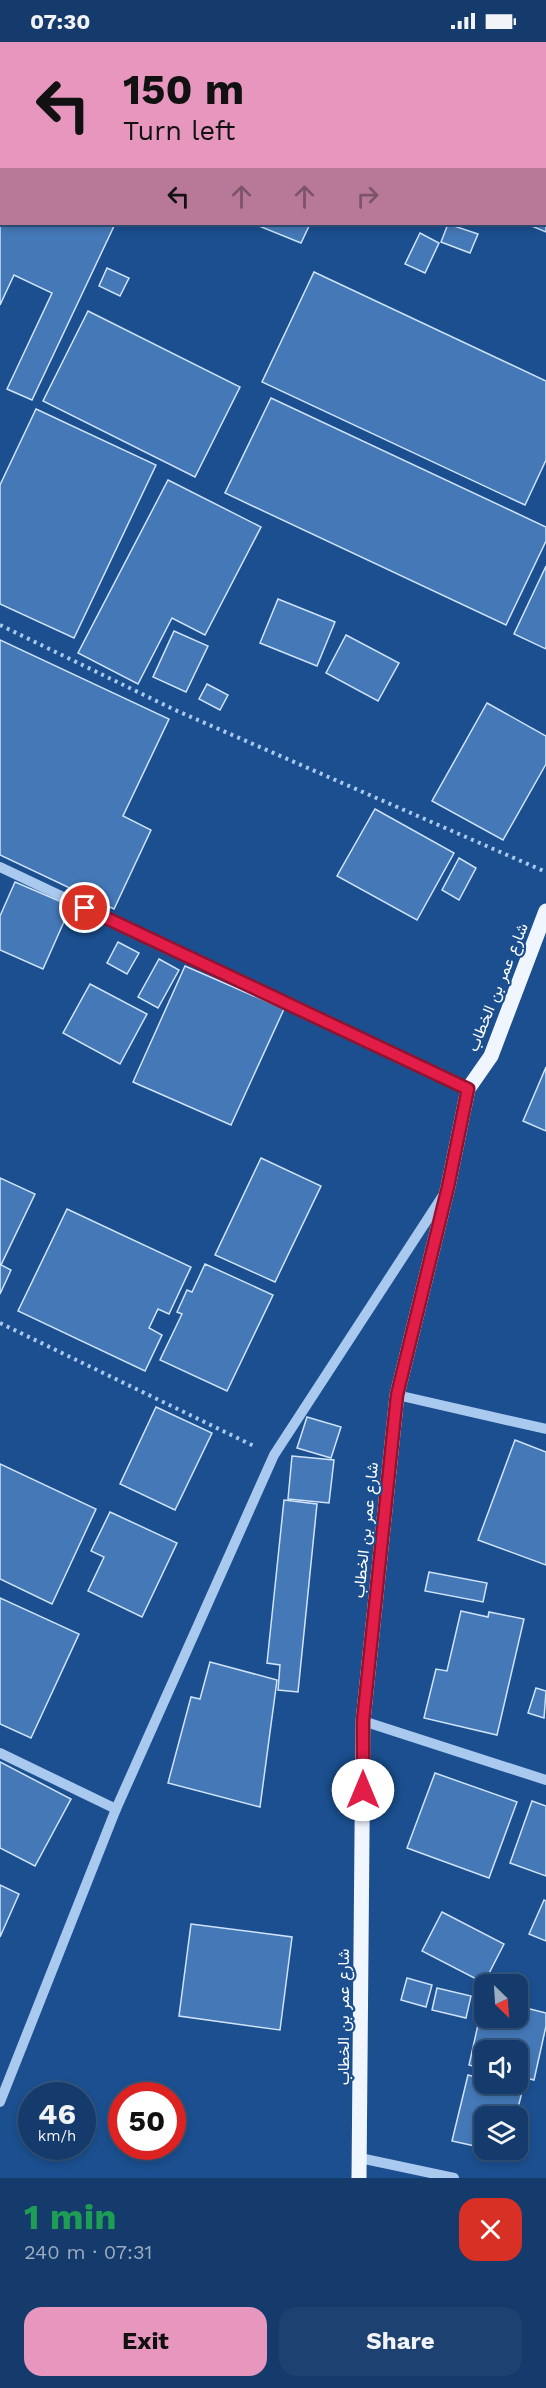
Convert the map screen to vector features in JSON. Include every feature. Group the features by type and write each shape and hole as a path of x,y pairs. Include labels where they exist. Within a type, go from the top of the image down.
{"main road":[{"name":"شارع عمر بن الخطاب","path":"359,2178 363,1721 397,1395 448,1187 468,1089 491,1056 546,911"}],"street":[{"path":"0,867 468,1089"},
{"path":"0,2102 2,2089 116,1809 274,1455 448,1187"},
{"path":"397,1395 546,1429"},
{"path":"363,1721 546,1780"},
{"path":"0,1754 116,1809"},
{"path":"360,2158 454,2178"}],"path":[{"path":"0,625 175,710 546,872"},
{"path":"0,1323 274,1455"}],"building":[{"path":"0,225 115,225 32,400 7,389 52,293 14,275 0,305"},
{"path":"256,225 310,225 301,243"},
{"path":"448,225 478,234 470,253 441,242"},
{"path":"529,225 546,225 546,232"},
{"path":"420,233 439,243 425,273 405,264"},
{"path":"107,268 129,278 120,296 99,286"},
{"path":"314,272 546,381 546,460 525,505 262,382"},
{"path":"88,311 240,387 195,477 43,401"},
{"path":"271,398 546,527 546,541 506,625 225,493"},
{"path":"36,409 156,465 74,638 0,604 0,485"},
{"path":"168,480 261,527 205,635 172,618 138,684 78,653"},
{"path":"546,566 546,649 514,634"},
{"path":"278,599 335,622 317,666 260,643"},
{"path":"174,631 208,646 186,692 153,677"},
{"path":"346,635 399,663 378,701 326,673"},
{"path":"0,640 169,719 123,816 151,830 114,909 0,855"},
{"path":"207,684 228,695 220,710 199,699"},
{"path":"487,703 546,736 546,764 503,840 432,801"},
{"path":"375,809 454,853 417,920 337,876"},
{"path":"459,858 476,868 459,900 442,890"},
{"path":"15,882 71,906 43,969 0,950 0,916"},
{"path":"118,942 139,953 127,974 107,963"},
{"path":"159,959 179,970 158,1008 138,997"},
{"path":"185,966 284,1009 231,1125 133,1082"},
{"path":"90,984 147,1014 120,1064 63,1033"},
{"path":"546,1067 546,1131 523,1121"},
{"path":"261,1158 321,1186 275,1282 215,1255"},
{"path":"0,1178 35,1194 1,1265 11,1270 0,1294"},
{"path":"67,1209 191,1267 169,1314 158,1309 149,1328 162,1335 145,1371 18,1311"},
{"path":"205,1264 273,1295 227,1391 160,1360 182,1314 177,1312 187,1290 192,1292"},
{"path":"156,1407 212,1433 175,1510 120,1484"},
{"path":"307,1417 341,1427 331,1458 297,1448"},
{"path":"515,1440 546,1452 546,1565 478,1540"},
{"path":"292,1456 334,1460 329,1503 288,1499"},
{"path":"0,1464 96,1509 52,1604 0,1579"},
{"path":"284,1500 317,1504 298,1692 278,1690 280,1665 267,1663"},
{"path":"110,1512 177,1543 142,1617 88,1591 104,1557 91,1551"},
{"path":"429,1572 487,1583 483,1602 425,1591"},
{"path":"0,1598 79,1634 31,1738 0,1724"},
{"path":"461,1611 488,1617 489,1612 524,1619 497,1735 424,1718 436,1669 447,1671"},
{"path":"210,1662 277,1680 260,1807 168,1783 191,1697 200,1699"},
{"path":"536,1688 546,1691 544,1718 528,1713"},
{"path":"0,1762 71,1799 35,1866 0,1848"},
{"path":"435,1773 517,1802 489,1878 407,1848"},
{"path":"532,1801 546,1806 546,1876 510,1863"},
{"path":"0,1885 19,1894 0,1937"},
{"path":"544,1900 546,1901 546,1941 529,1934"},
{"path":"442,1912 504,1944 489,1974 474,1974 474,1978 422,1951"},
{"path":"191,1924 292,1937 280,2030 179,2016"},
{"path":"407,1978 432,1985 426,2007 401,2000"},
{"path":"437,1988 471,1996 466,2018 432,2010"},
{"path":"528,2008 546,2013 546,2026 534,2080 528,2078 528,2040 475,2040 477,2028 528,2028"},
{"path":"474,2043 474,2066 469,2065"},
{"path":"468,2075 474,2076 474,2094 522,2094 518,2106 474,2106 474,2146 452,2141"}],"route":[{"path":"85,908 468,1089 448,1187 397,1395 363,1721 363,1790"}]}
